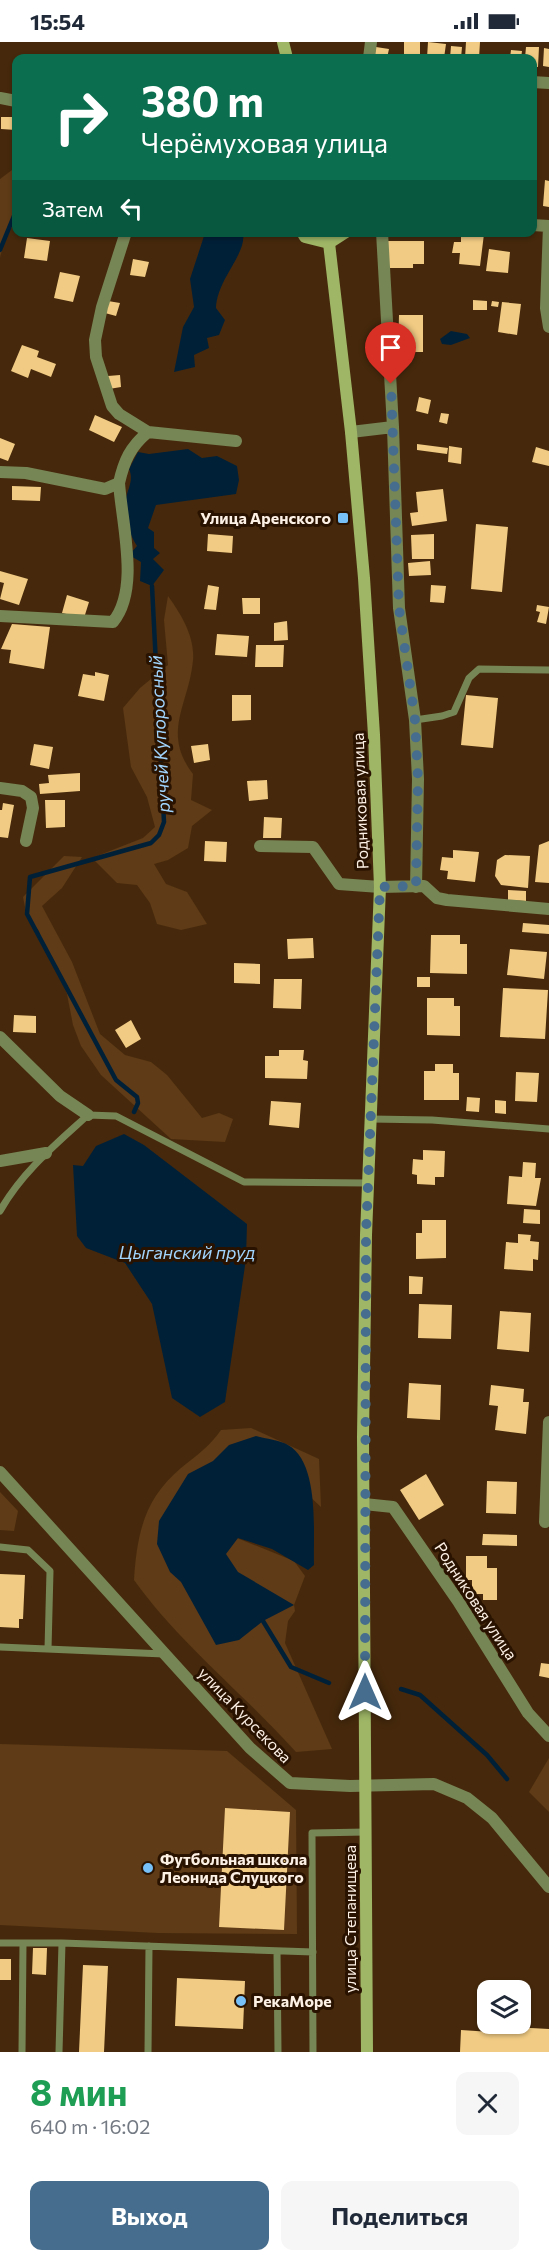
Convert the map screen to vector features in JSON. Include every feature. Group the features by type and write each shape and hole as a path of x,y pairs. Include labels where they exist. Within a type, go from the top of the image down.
{"main road":[{"path":"305,237 329,243 338,237"},
{"name":"Родниковая улица","path":"329,243 351,432 374,735 380,887 368,1183 364,1504 365,1786"},
{"name":"улица Степанищева","path":"365,1786 367,2052"}],"street":[{"path":"549,226 546,308 549,327"},
{"path":"124,237 97,325 96,357 112,406 119,414 148,432 236,441"},
{"path":"382,237 393,427 399,608 415,720 418,779 416,886"},
{"path":"351,432 393,427"},
{"path":"0,616 112,622 121,612 128,586 119,483 125,460 134,445 148,432"},
{"path":"0,472 26,473 105,489 119,483"},
{"path":"0,788 22,791 31,797 33,808 26,841"},
{"path":"260,846 313,847 339,884 380,887 424,886 437,898 447,900 549,909"},
{"path":"0,1037 60,1096 88,1115"},
{"path":"0,1161 46,1153"},
{"path":"545,1522 549,1422"},
{"name":"улица Курсекова","path":"0,1472 250,1748 290,1783 365,1786 434,1785 467,1798 492,1818 549,1887"},
{"name":"Родниковая улица","path":"364,1504 393,1507 458,1601 528,1713 549,1736"}],"lane":[{"path":"415,720 454,712 469,678 479,669 549,670"},
{"path":"0,1211 12,1189 46,1153 88,1115 116,1116 244,1182 368,1183"},
{"path":"371,1119 432,1120 549,1129"},
{"path":"0,1547 28,1550 50,1571 48,1649"},
{"path":"0,1647 164,1654"},
{"path":"313,2052 312,1833 366,1832"},
{"path":"0,1943 312,1952"},
{"path":"22,2052 23,1943"},
{"path":"58,2052 62,1943"},
{"path":"148,2052 149,1946"},
{"path":"277,1951 278,2052"}],"shaded area":[{"path":"12,170 12,227 7,233 0,257 0,179"},
{"path":"168,596 186,626 193,651 191,676 178,731 179,745 193,774 191,800 212,810 192,826 188,848 168,860 154,864 166,884 187,892 207,924 181,930 157,924 150,903 137,885 117,883 92,858 143,838 155,827 147,797 131,767 123,708 140,688 168,665 164,620"},
{"path":"64,856 82,857 62,888 42,906 72,962 100,1034 125,1055 151,1062 167,1075 202,1118 219,1113 233,1119 225,1142 171,1139 101,1075 81,1046 73,1025 67,994 58,967 46,952 39,931 27,917 23,897"},
{"path":"251,1428 319,1459 321,1507 291,1479 232,1536 294,1561 305,1576 294,1605 295,1611 288,1621 285,1643 332,1749 296,1752 171,1626 134,1580 140,1533 158,1492 221,1430"},
{"path":"0,1492 18,1511 14,1531 0,1530"},
{"name":"Футбольная школа Леонида Слуцкого","path":"0,1744 227,1751 296,1810 297,1934 158,1933 0,1925"},
{"path":"549,1758 549,1812 529,1792"}],"water":[{"path":"204,237 243,237 241,250 218,297 216,308 225,320 219,335 207,338 209,348 194,355 195,367 174,372 183,327 194,307 190,279"},
{"path":"451,331 467,334 470,338 451,345 442,344 440,339"},
{"path":"188,449 202,458 217,456 237,466 239,480 236,494 156,505 148,528 154,532 154,548 160,553 153,559 164,570 152,586 140,581 141,562 129,555 137,546 128,527 125,511 131,478 129,469 138,452 149,454"},
{"name":"Цыганский пруд","path":"124,1134 144,1145 247,1224 246,1259 225,1402 200,1417 172,1398 152,1304 125,1263 86,1248 77,1236 73,1165 83,1166 96,1146"},
{"path":"256,1436 288,1445 298,1454 305,1467 313,1500 314,1565 308,1570 272,1549 238,1538 226,1554 238,1572 294,1605 263,1621 239,1640 216,1645 181,1582 170,1572 157,1544 159,1521 188,1474 213,1461 229,1445"}],"building":[{"path":"404,42 420,42 420,54 404,54"},
{"path":"428,42 446,44 445,54 427,54"},
{"path":"466,42 480,42 479,54 465,54"},
{"path":"451,46 462,47 461,54 450,54"},
{"path":"376,47 389,49 388,54 375,54"},
{"path":"526,47 539,47 538,67 537,54 525,54"},
{"path":"544,48 549,49 549,67 543,66"},
{"path":"511,50 522,51 522,54 510,54"},
{"path":"1,117 12,117 12,130 1,129"},
{"path":"545,180 549,181 549,207 543,206"},
{"path":"461,237 484,237 480,266 459,264 460,253 452,253 454,242 461,242"},
{"path":"27,238 50,241 47,261 24,258"},
{"path":"388,241 424,241 424,264 413,264 413,268 388,268"},
{"path":"489,249 510,252 508,273 486,271"},
{"path":"133,259 149,262 145,277 130,275"},
{"path":"60,272 80,276 73,302 54,298"},
{"path":"473,300 487,301 487,310 473,310"},
{"path":"108,301 120,303 116,316 105,313"},
{"path":"492,301 499,302 498,307 491,306"},
{"path":"502,302 521,304 517,335 498,332"},
{"path":"399,315 423,315 423,352 398,352"},
{"path":"22,345 39,351 37,357 56,364 51,377 31,369 28,378 11,371"},
{"path":"120,375 121,387 109,389 108,376"},
{"path":"419,397 431,400 428,414 416,411"},
{"path":"441,413 449,414 447,424 439,422"},
{"path":"95,415 122,427 114,442 89,430"},
{"path":"0,438 15,444 8,461 0,458"},
{"path":"417,444 448,448 447,454 417,450"},
{"path":"449,446 462,448 461,464 448,462"},
{"path":"536,447 549,451 549,466 532,462"},
{"path":"12,486 41,487 40,501 12,500"},
{"path":"443,489 447,521 412,526 410,513 418,512 416,492"},
{"path":"476,524 508,527 502,592 471,589"},
{"path":"208,534 233,536 232,553 207,551"},
{"path":"434,534 434,559 412,559 411,535"},
{"path":"430,561 431,575 409,576 408,563"},
{"path":"0,571 28,579 19,605 0,599 4,583 0,582"},
{"path":"208,585 219,587 216,610 204,609"},
{"path":"431,585 446,586 444,603 430,602"},
{"path":"67,595 89,602 84,618 62,613"},
{"path":"242,598 260,598 260,614 243,614"},
{"path":"537,605 549,607 546,624 537,622 540,612 536,611"},
{"path":"287,621 288,640 274,641 274,623"},
{"path":"12,624 50,627 44,669 9,663 11,650 1,649"},
{"path":"217,634 249,636 247,657 215,655"},
{"path":"256,645 284,645 283,667 255,667"},
{"path":"95,672 109,675 104,701 78,696 83,674 95,676"},
{"path":"232,695 251,695 251,720 232,721"},
{"path":"466,695 498,698 493,748 461,745"},
{"path":"34,744 53,747 49,769 30,765"},
{"path":"208,744 210,760 194,763 191,746"},
{"path":"80,773 80,791 40,794 39,784 49,783 48,775"},
{"path":"267,780 268,799 249,801 247,781"},
{"path":"45,800 65,800 65,827 46,828"},
{"path":"3,803 14,805 8,838 0,837 0,810 2,810"},
{"path":"264,817 282,818 281,838 263,838"},
{"path":"205,841 227,842 226,862 204,861"},
{"path":"549,841 549,883 535,882 539,845"},
{"path":"453,850 479,852 475,882 447,879 448,871 440,870 442,857 453,858"},
{"path":"505,855 530,856 528,888 501,885 495,876 497,860"},
{"path":"508,890 526,891 526,901 508,900"},
{"path":"523,923 549,925 549,934 522,932"},
{"path":"431,935 460,935 460,944 467,944 467,974 430,973"},
{"path":"313,938 314,958 288,959 287,939"},
{"path":"510,949 547,952 544,979 507,975"},
{"path":"234,963 260,964 260,984 234,983"},
{"path":"417,977 430,977 430,987 417,987"},
{"path":"274,979 302,979 301,1009 273,1008"},
{"path":"503,988 548,990 545,1039 500,1037"},
{"path":"427,998 454,998 454,1006 460,1006 460,1036 427,1035"},
{"path":"14,1015 36,1016 36,1033 13,1032"},
{"path":"131,1020 141,1039 126,1048 115,1030"},
{"path":"279,1050 304,1050 303,1060 308,1061 307,1079 265,1078 265,1056 279,1056"},
{"path":"435,1064 453,1064 453,1073 459,1073 459,1100 424,1100 424,1071 435,1071"},
{"path":"516,1072 539,1073 537,1102 515,1101"},
{"path":"467,1097 480,1098 479,1112 466,1111"},
{"path":"495,1100 506,1101 506,1114 495,1113"},
{"path":"271,1101 301,1103 299,1128 269,1125"},
{"path":"423,1150 445,1151 444,1177 435,1177 435,1185 417,1184 417,1175 412,1174 413,1159 423,1160"},
{"path":"523,1162 536,1163 535,1178 541,1178 536,1206 507,1204 509,1176 522,1177"},
{"path":"524,1209 540,1210 540,1224 523,1223"},
{"path":"422,1220 446,1220 446,1258 416,1259 416,1233 422,1233"},
{"path":"518,1234 531,1235 530,1241 539,1242 538,1260 533,1259 533,1271 504,1269 506,1242 518,1243"},
{"path":"409,1276 423,1277 422,1294 409,1294"},
{"path":"419,1304 452,1305 451,1339 418,1338"},
{"path":"500,1311 531,1313 529,1352 497,1349"},
{"path":"409,1383 441,1385 440,1420 407,1418"},
{"path":"491,1385 524,1389 523,1402 529,1402 526,1434 495,1430 498,1406 489,1405"},
{"path":"426,1474 444,1505 419,1520 400,1490"},
{"path":"487,1481 517,1482 516,1514 486,1513"},
{"path":"483,1534 517,1535 517,1546 482,1545"},
{"path":"466,1556 487,1556 487,1568 497,1568 497,1600 483,1600 483,1594 472,1594 472,1580 466,1580"},
{"path":"0,1574 25,1575 23,1619 19,1619 19,1628 0,1627"},
{"path":"541,1663 549,1664 549,1678 539,1676"},
{"path":"225,1808 290,1812 284,1930 219,1927"},
{"path":"33,1948 47,1948 46,1975 32,1974"},
{"path":"0,1959 11,1959 11,1980 0,1980"},
{"path":"83,1965 108,1966 104,2052 79,2052"},
{"path":"177,1978 245,1981 243,2029 175,2026"},
{"path":"531,2028 549,2029 549,2052 460,2052 461,2030 477,2031 477,2034 531,2034"}],"waterway":[{"name":"ручей Купоросный","path":"0,250 12,221"},
{"name":"ручей Купоросный","path":"134,1112 138,1103 137,1097 116,1080 27,914 30,877 151,843 159,835 164,822 152,586"},
{"name":"ручей Купоросный","path":"263,1621 291,1667 329,1683"},
{"name":"ручей Купоросный","path":"401,1689 420,1695 487,1755 507,1779"}],"place":[{"name":"Улица Аренского","path":"343,518"},
{"name":"Футбольная школа Леонида Слуцкого","path":"148,1868"},
{"name":"РекаМоре","path":"241,2001"}],"route":[{"path":"365,1692 363,1437 366,1235 380,887 416,886 418,779 415,720 399,608 391,384"}]}
